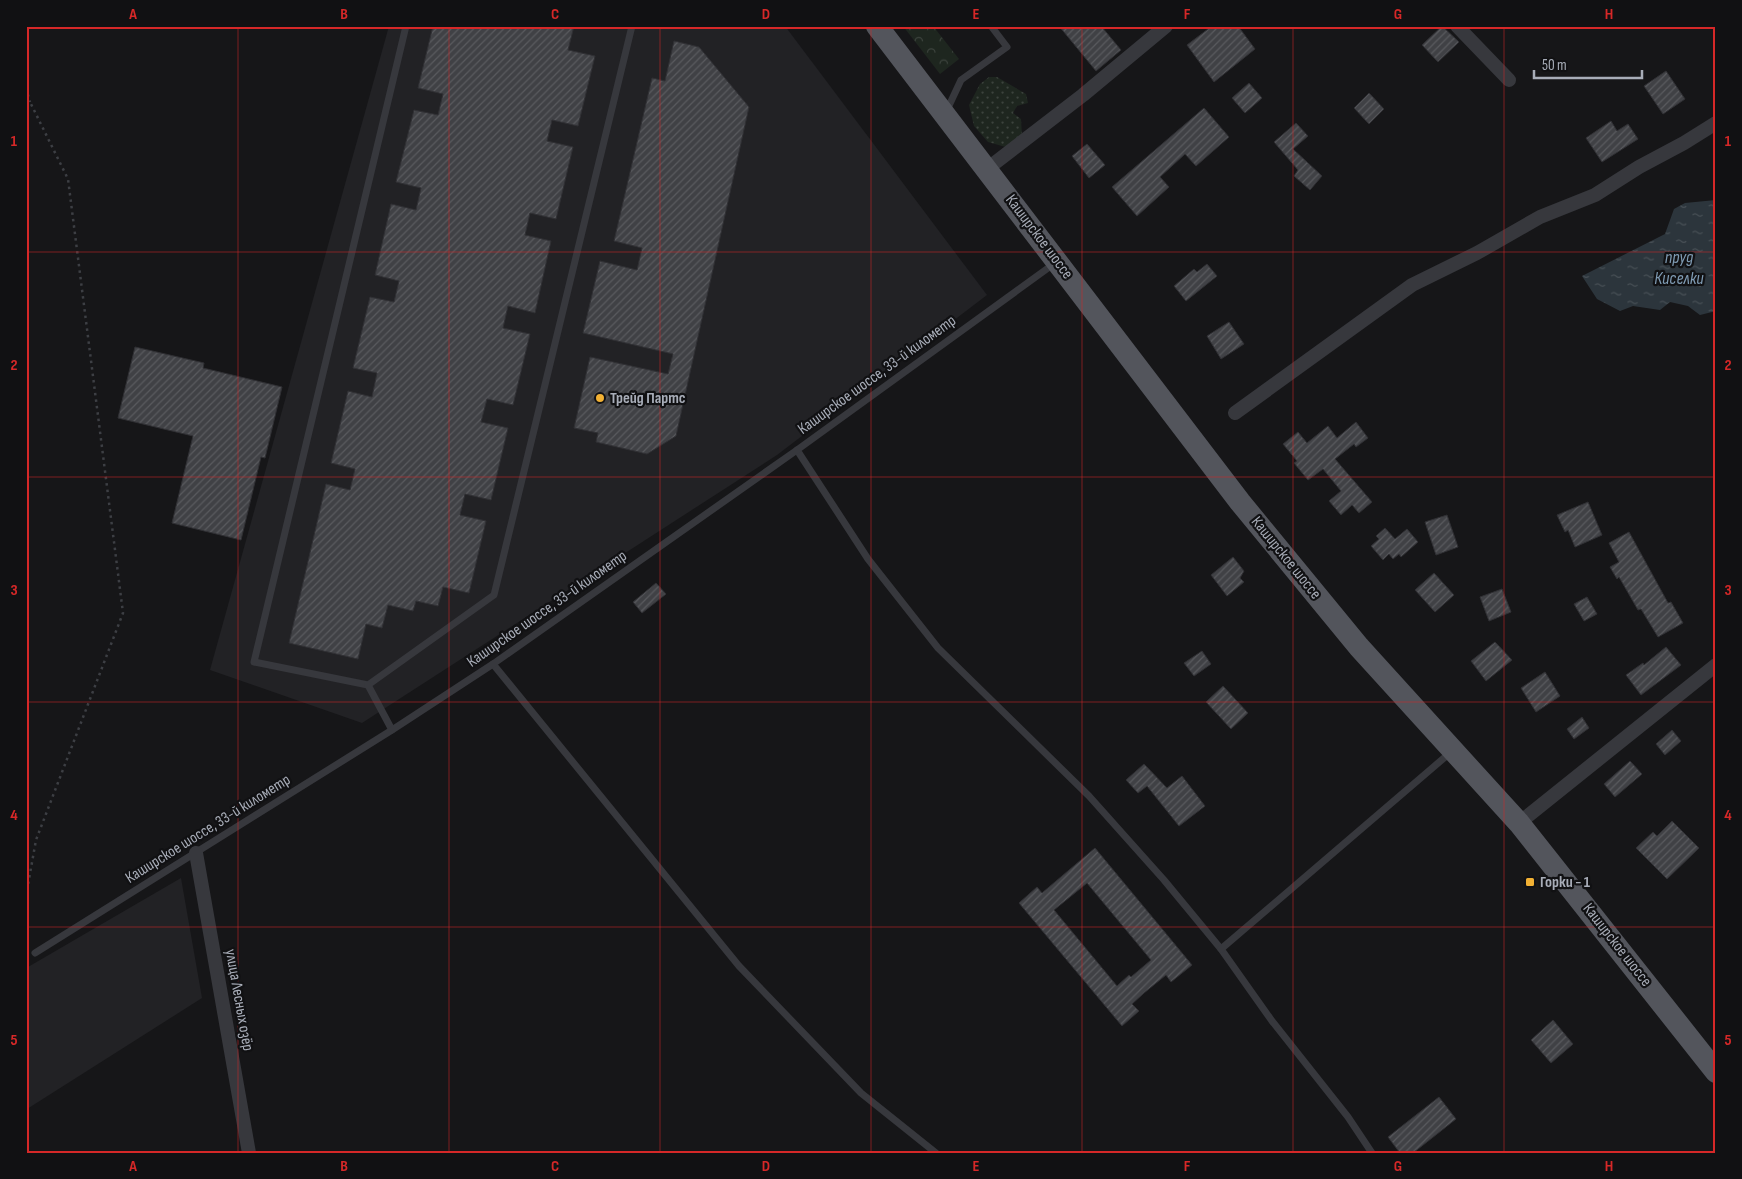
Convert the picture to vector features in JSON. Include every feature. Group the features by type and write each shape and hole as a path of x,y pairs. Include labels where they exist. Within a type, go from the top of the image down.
{"main road":[{"name":"Каширское шоссе","path":"877,26 1240,502 1359,647 1519,823 1716,1072"}],"street":[{"path":"987,169 1083,95 1166,26"},
{"path":"1457,26 1509,80"},
{"path":"1235,413 1412,286 1477,253 1540,217 1595,195 1639,167 1716,123"},
{"path":"1519,823 1716,665"},
{"name":"улица Лесных озёр","path":"196,853 249,1153"}],"lane":[{"path":"406,26 254,662 368,685 494,594 632,26"},
{"path":"945,114 961,80 1007,47 991,26"},
{"name":"Каширское шоссе, 33-й километр","path":"35,953 392,730 493,664 797,450 1058,262"},
{"path":"797,450 868,559 938,648 1089,796 1164,880 1221,949 1272,1021 1348,1117 1372,1153"},
{"path":"493,664 739,966 860,1093 936,1153"},
{"path":"368,685 392,730"},
{"path":"1221,949 1453,750"}],"path":[{"path":"26,88 28,102 68,179 123,613 36,840 26,896"}],"shaded area":[{"path":"389,26 785,26 987,295 777,455 362,723 210,670"},
{"path":"181,878 202,998 27,1109 28,967"}],"green space":[{"path":"903,26 933,26 959,59 940,74"},
{"path":"989,77 997,77 1026,94 1028,103 1017,106 1013,113 1021,119 1022,136 1009,148 988,142 974,126 969,105 980,84"}],"water":[{"name":"пруд Киселки","path":"1716,200 1716,311 1700,315 1688,306 1670,302 1660,310 1633,306 1620,311 1597,299 1582,276 1665,234 1674,209 1685,203"}],"building":[{"path":"433,26 574,26 568,50 595,56 578,126 552,120 547,141 573,147 556,219 530,213 525,235 551,241 535,313 508,306 503,328 530,334 513,405 487,399 481,422 508,428 491,500 465,494 460,515 486,521 469,593 443,587 438,606 416,601 413,611 388,605 382,628 366,624 358,659 289,643 326,484 350,490 355,469 331,463 348,391 372,397 377,373 353,368 370,297 394,302 399,281 375,275 391,204 416,210 421,188 396,182 414,110 438,115 443,94 418,88"},
{"path":"1059,26 1101,26 1121,50 1096,71"},
{"path":"1212,26 1238,26 1255,49 1214,82 1187,45"},
{"path":"1442,26 1459,42 1438,62 1422,45"},
{"path":"674,41 699,47 749,107 676,436 647,454 596,442 598,433 574,428 590,357 668,374 673,354 583,333 600,261 637,270 642,248 614,241 652,78 665,81"},
{"path":"1666,71 1685,99 1663,114 1644,86"},
{"path":"1249,83 1262,98 1245,113 1232,98"},
{"path":"1369,93 1384,109 1369,124 1354,108"},
{"path":"1204,108 1229,137 1196,166 1185,154 1160,177 1169,187 1137,216 1112,187"},
{"path":"1611,121 1617,131 1628,124 1638,139 1602,162 1586,138"},
{"path":"1296,123 1308,136 1293,149 1322,176 1310,190 1294,176 1298,170 1274,142"},
{"path":"1087,144 1105,165 1089,178 1072,156"},
{"path":"1207,264 1217,276 1186,301 1174,286 1194,269 1197,272"},
{"path":"1229,322 1244,344 1221,359 1207,336"},
{"path":"135,347 204,363 203,368 282,387 265,458 261,457 241,540 172,523 193,436 118,418"},
{"path":"1356,422 1368,438 1356,447 1354,444 1335,459 1372,502 1359,513 1352,505 1341,515 1329,501 1341,491 1323,469 1308,480 1294,463 1297,461 1283,444 1298,432 1307,443 1328,426 1337,438"},
{"path":"1588,502 1602,535 1575,547 1568,530 1565,532 1557,515"},
{"path":"1447,515 1458,547 1436,555 1425,522"},
{"path":"1385,528 1395,539 1407,529 1418,542 1401,557 1399,554 1393,559 1389,554 1383,560 1371,546 1379,539 1376,536"},
{"path":"1629,532 1668,603 1671,602 1683,623 1658,637 1641,609 1638,610 1619,577 1617,579 1610,567 1619,562 1609,543"},
{"path":"1233,557 1244,571 1240,578 1244,582 1227,596 1211,575"},
{"path":"1434,573 1454,595 1435,612 1415,590"},
{"path":"656,583 666,594 642,613 633,602"},
{"path":"1502,589 1511,612 1489,621 1480,597"},
{"path":"1587,597 1597,614 1584,621 1574,604"},
{"path":"1495,642 1512,660 1486,681 1471,661"},
{"path":"1666,647 1681,665 1641,695 1626,675 1643,663 1644,665"},
{"path":"1202,651 1211,664 1194,676 1184,663"},
{"path":"1545,672 1560,696 1536,712 1521,688"},
{"path":"1223,686 1248,713 1231,729 1206,702"},
{"path":"1582,717 1589,728 1574,739 1567,729"},
{"path":"1672,730 1681,741 1665,755 1656,744"},
{"path":"1630,761 1642,774 1615,797 1604,784"},
{"path":"1144,764 1167,788 1182,776 1205,806 1179,826 1147,786 1138,793 1126,780"},
{"path":"1672,821 1699,848 1667,879 1636,848 1653,832 1657,836"},
{"path":"1095,848 1192,965 1171,982 1166,975 1144,993 1132,1004 1139,1011 1122,1026 1019,903 1037,887 1042,893","holes":["1087,883 1151,960 1117,986 1054,910"]},
{"path":"1553,1020 1573,1044 1551,1063 1531,1040"},
{"path":"1439,1097 1456,1119 1413,1153 1400,1153 1388,1137"}],"place":[{"name":"Трейд Партс","path":"600,398"},
{"name":"Горки - 1","path":"1530,882"}]}
